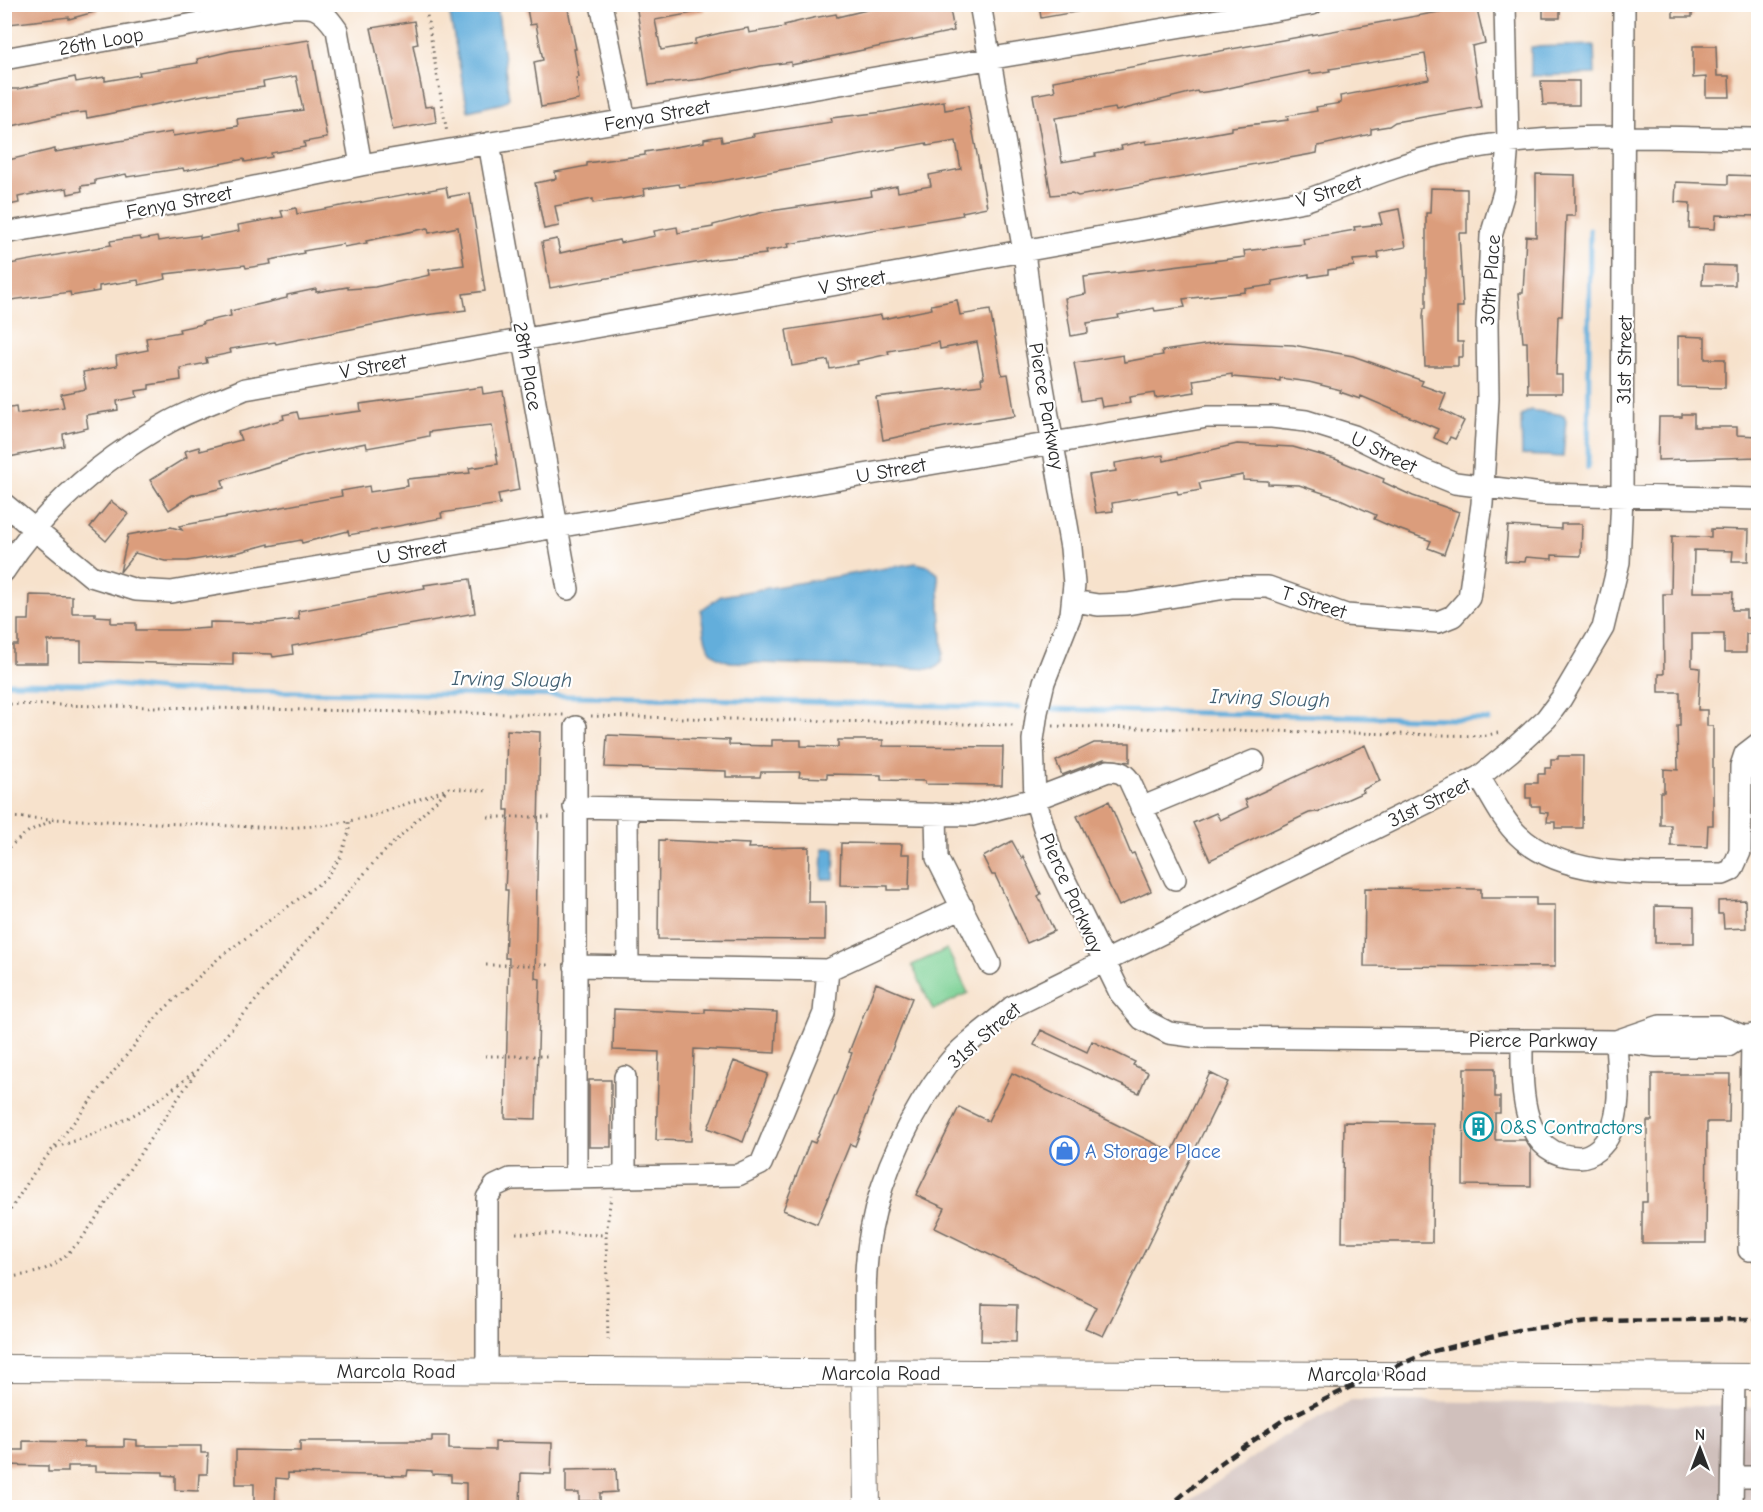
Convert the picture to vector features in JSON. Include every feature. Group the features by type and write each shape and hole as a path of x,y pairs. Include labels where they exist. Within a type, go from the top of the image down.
{"main road":[{"name":"Marcola Road","path":"4,1368 1746,1377"},
{"path":"866,1373 867,1508"}],"street":[{"path":"601,4 625,120"},
{"name":"Pierce Parkway","path":"980,4 1024,252 1035,341 1071,548 1074,601 1064,637 1044,682 1035,725 1035,799 1052,854 1102,961 1132,1010 1142,1019 1169,1033 1235,1038 1616,1041 1657,1046 1728,1046 1751,1035"},
{"name":"Fenya Street","path":"4,233 182,202 361,165 1312,4"},
{"name":"30th Place","path":"1483,486 1488,399 1487,325 1491,236 1504,192 1508,143 1505,4"},
{"name":"31st Street","path":"866,1373 866,1299 871,1231 887,1176 910,1121 948,1063 1012,1007 1479,777 1546,719 1561,699 1603,628 1619,562 1622,496 1626,137 1624,4"},
{"name":"26th Loop","path":"4,59 281,8 315,7 324,12 337,30 361,165"},
{"name":"V Street","path":"4,571 34,531 94,471 127,447 171,421 245,389 1304,201 1443,154 1508,143 1626,137 1758,139"},
{"name":"28th Place","path":"489,143 568,590"},
{"name":"U Street","path":"34,531 91,576 136,590 171,592 1207,417 1290,419 1354,436 1455,483 1542,494 1758,498"},
{"name":"T Street","path":"1074,601 1098,605 1127,604 1232,587 1268,587 1346,615 1438,622 1453,616 1469,598 1483,486"},
{"path":"4,504 34,531"},
{"path":"576,1176 574,807 579,719"},
{"path":"1479,777 1518,835 1552,857 1602,871 1723,874 1732,870 1740,852 1741,766 1745,754 1758,744"},
{"path":"1141,808 1254,761"},
{"path":"574,807 972,815 1035,799 1108,771 1117,771 1124,773 1129,780 1175,879"},
{"path":"627,808 628,967"},
{"path":"936,814 937,858 990,964"},
{"path":"575,966 828,970 963,907"},
{"path":"487,1372 487,1198 495,1186 510,1179 576,1176 738,1175 761,1164 824,1013 828,970"},
{"path":"1751,1035 1755,1075 1749,1250 1758,1250"},
{"path":"1522,1040 1522,1084 1532,1127 1541,1143 1552,1153 1565,1157 1585,1157 1595,1152 1610,1135 1616,1116 1616,1041"},
{"path":"620,1176 625,1077"},
{"path":"1732,1508 1732,1477 1746,1377"},
{"path":"1732,1477 1758,1477"}],"path":[{"path":"425,4 448,138"},
{"path":"4,704 579,719 1035,725 1482,736 1498,733"},
{"path":"4,817 283,828 374,816 449,788 488,791"},
{"path":"4,1278 42,1273 61,1261 81,1240 200,1067 376,860 449,788"},
{"path":"488,817 550,817"},
{"path":"4,851 29,831 54,819"},
{"path":"4,1220 54,1147 159,1014 220,957 324,880 340,858 349,832 349,821"},
{"path":"486,965 549,965"},
{"path":"485,1056 549,1056"},
{"path":"54,1147 107,1130 174,1089 200,1067"},
{"path":"608,1340 606,1235 620,1176"},
{"path":"516,1233 606,1235"}],"shaded area":[{"path":"1353,1400 1758,1407 1758,1507 1180,1508 1283,1436"}],"green space":[{"path":"947,949 968,993 933,1010 912,965"}],"water":[{"path":"448,5 497,5 509,98 503,103 468,111"},
{"path":"1594,45 1595,74 1531,76 1531,47"},
{"path":"1530,410 1564,415 1566,420 1563,457 1522,455 1521,416"},
{"path":"916,563 928,566 938,574 943,652 941,663 934,669 730,662 714,655 707,643 701,610 721,596"},
{"path":"823,848 835,848 834,879 822,879"}],"building":[{"path":"6,4 97,4 98,11 69,19 69,17 9,24"},
{"path":"526,4 567,4 576,49 574,49 579,77 576,78 579,100 541,107 534,62 543,60 536,24 530,25"},
{"path":"636,4 704,4 704,11 655,20 661,50 695,44 695,39 725,32 748,28 749,33 785,27 784,25 813,18 836,14 837,17 892,4 949,4 954,31 791,65 791,62 761,66 702,79 649,85"},
{"path":"1039,4 1080,4 1081,11 1041,18"},
{"path":"1543,4 1560,4 1560,18 1543,18"},
{"path":"1673,4 1692,4 1692,17 1673,17"},
{"path":"1472,6 1477,9 1485,43 1472,46 1481,107 1395,122 1389,126 1371,129 1371,134 1318,146 1317,153 1078,196 1072,193 1051,195 1033,95 1055,91 1053,81","holes":["1425,54 1429,79 1340,96 1341,103 1316,107 1317,111 1287,116 1288,120 1232,127 1232,130 1172,141 1146,144 1146,141 1121,146 1122,149 1095,154 1096,156 1062,162 1055,118 1115,108 1116,111 1197,91 1198,93 1219,90 1309,71 1310,74"]},
{"path":"414,21 418,44 413,45 425,107 434,106 436,122 393,130 371,28"},
{"path":"309,40 327,138 304,142 305,147 271,153 272,157 245,162 244,159 184,171 183,168 127,177 126,174 95,180 95,184 81,186 82,191 68,194 67,188 32,194 18,197 19,203 4,206 4,161 55,149 55,152 172,132 173,136 238,126 237,119 303,110 296,76 263,82 264,87 204,95 87,118 86,112 58,115 4,128 4,89 18,89 75,77 76,82 105,77 105,81 140,75 139,72 198,63 197,59 231,51"},
{"path":"1693,46 1716,46 1717,76 1729,76 1730,97 1706,97 1706,77 1693,78"},
{"path":"1541,81 1579,81 1579,105 1543,105"},
{"path":"944,101 945,110 968,106 987,207 962,212 963,215 788,244 789,247 765,251 766,254 718,259 550,288 542,242 557,239 560,253 619,240 620,243 655,236 654,231 677,227 678,233 713,227 713,225 764,212 872,196 871,191 897,186 898,192 931,186 929,175 961,169 956,141 927,146 926,143 711,183 680,187 679,184 644,189 645,195 622,199 593,203 593,199 555,206 559,226 544,229 535,183 556,179 555,172 587,166 587,163 645,155 645,152 704,142 704,139 721,136 722,142 754,136 753,134 832,122 831,118 884,112"},
{"path":"1536,174 1575,175 1575,216 1566,216 1562,316 1558,316 1556,375 1562,375 1562,393 1528,393 1527,342 1523,342 1519,293 1523,293 1526,236 1536,237"},
{"path":"1728,175 1758,176 1758,216 1716,215 1715,229 1689,228 1690,203 1675,202 1676,182 1728,184"},
{"path":"446,187 448,197 470,193 485,291 463,294 466,310 417,316 276,344 275,342 230,349 231,353 206,358 207,363 180,368 181,380 149,385 149,389 136,391 137,397 117,401 118,410 86,415 88,428 63,434 64,446 4,458 4,409 16,407 17,414 64,407 61,394 86,389 83,372 117,366 116,356 148,350 146,338 180,332 179,329 231,316 230,311 287,298 287,295 316,289 316,292 348,287 348,289 375,287 430,275 429,270 464,265 458,227 429,233 428,228 366,241 367,243 344,247 343,244 303,251 304,253 270,260 271,264 165,274 166,279 139,285 138,280 99,286 99,291 71,296 70,292 4,301 4,265 111,245 110,241 123,239 140,237 141,240 157,237 158,241 200,235 200,238 239,231 238,225 283,217 281,211 296,208 297,214"},
{"path":"1431,188 1467,189 1467,233 1459,233 1463,307 1457,307 1457,342 1463,342 1463,357 1458,357 1458,366 1425,366 1423,316 1424,308 1426,308 1426,213 1430,213"},
{"path":"1399,209 1406,247 1378,252 1379,258 1353,260 1354,266 1328,270 1328,274 1309,277 1309,274 1272,281 1273,285 1245,289 1245,292 1183,299 1185,307 1155,311 1154,308 1118,315 1119,318 1087,323 1088,333 1071,336 1065,298 1086,294 1084,277 1245,257 1244,251 1304,244 1303,239 1355,230 1354,227 1382,224 1379,213"},
{"path":"1703,265 1735,266 1735,285 1702,285"},
{"path":"957,300 960,315 990,310 1002,375 1008,374 1015,416 949,426 883,440 876,397 982,385 981,378 984,378 977,342 940,349 939,342 888,351 889,354 857,361 858,364 830,369 828,360 792,366 786,330 881,315 882,319 932,309 931,305"},
{"path":"1678,336 1705,337 1705,359 1725,359 1725,388 1678,387"},
{"path":"1225,342 1293,345 1353,356 1423,381 1421,385 1446,394 1440,409 1464,421 1455,439 1450,437 1447,444 1434,438 1438,429 1361,396 1360,399 1340,392 1341,390 1309,382 1280,378 1280,381 1232,377 1232,374 1193,380 1195,392 1155,398 1154,393 1129,397 1130,403 1102,407 1100,398 1081,401 1074,363 1123,355 1124,362 1163,355 1162,351"},
{"path":"482,387 483,394 503,391 519,490 498,494 500,504 441,513 442,518 349,535 348,531 302,543 301,540 269,546 269,544 236,553 187,561 165,561 135,553 120,572 128,535 171,527 182,530 179,526 342,496 341,491 369,486 370,492 408,486 407,479 470,473 469,468 498,464 492,425 429,432 429,436 395,443 367,448 366,443 307,455 222,480 224,488 192,495 169,510 150,480 187,457 185,451 199,447 200,451 241,440 238,432 284,419 283,415 297,412 299,419 361,411 360,404"},
{"path":"1682,414 1694,414 1694,427 1737,427 1737,435 1758,436 1758,457 1658,460 1659,417 1682,417"},
{"path":"1237,444 1293,447 1335,459 1384,479 1383,482 1413,496 1459,512 1444,554 1428,548 1431,541 1374,519 1376,515 1338,498 1299,485 1243,480 1243,475 1199,483 1201,490 1178,494 1177,491 1112,503 1113,511 1096,513 1089,475 1116,471 1115,463 1163,455 1164,461"},
{"path":"111,501 128,514 106,541 90,527"},
{"path":"1561,524 1582,524 1581,556 1552,555 1552,559 1526,557 1525,562 1505,561 1508,526 1561,529"},
{"path":"1711,529 1749,530 1748,561 1732,561 1733,551 1694,550 1693,592 1733,592 1732,610 1746,610 1746,618 1752,618 1751,634 1746,634 1746,653 1724,653 1724,634 1692,634 1692,667 1700,668 1698,710 1707,710 1707,726 1713,726 1713,825 1708,825 1707,847 1671,846 1671,825 1660,825 1660,792 1664,792 1664,769 1678,770 1677,726 1680,726 1680,692 1659,692 1659,674 1664,674 1663,594 1671,594 1672,536 1711,537"},
{"path":"470,579 475,613 292,646 293,654 273,657 272,654 233,653 233,665 81,661 81,641 48,641 48,663 13,663 13,645 18,645 18,620 29,620 30,595 72,596 72,613 95,613 95,616 111,617 111,623 136,623 136,630 179,630 210,628 210,622 267,623 299,619 298,611 425,588 424,585"},
{"path":"507,730 540,732 535,978 540,979 536,1119 505,1118 509,958 505,958 508,890 505,890 509,810 505,810"},
{"path":"607,735 729,740 729,745 772,746 772,740 801,740 801,746 838,747 838,740 883,740 883,746 1003,747 1002,785 925,784 925,781 881,780 881,775 827,774 827,778 799,777 800,772 761,772 760,777 726,777 726,771 605,767"},
{"path":"1094,743 1130,743 1130,762 1104,759 1062,775 1056,761"},
{"path":"1365,745 1380,781 1362,790 1364,792 1321,811 1309,813 1210,860 1193,823 1216,813 1220,820 1248,807 1245,800"},
{"path":"1558,756 1583,756 1582,828 1555,828 1555,822 1547,822 1548,813 1540,812 1540,806 1531,806 1531,798 1526,798 1526,783 1538,783 1538,774 1545,774 1545,768 1551,768 1551,759 1558,759"},
{"path":"1109,801 1131,854 1134,853 1151,891 1119,906 1077,816"},
{"path":"659,840 749,844 748,848 809,847 808,902 825,902 825,940 658,939"},
{"path":"1012,841 1022,859 1023,856 1041,894 1038,896 1054,931 1027,943 995,875 992,875 983,857"},
{"path":"841,843 902,844 901,854 910,854 909,890 888,890 888,886 840,885"},
{"path":"1365,888 1481,889 1481,898 1536,898 1536,905 1555,905 1555,967 1364,966"},
{"path":"1745,900 1746,928 1724,929 1723,914 1718,914 1718,901"},
{"path":"1655,906 1694,907 1694,943 1655,943"},
{"path":"876,983 912,998 855,1146 850,1144 817,1224 783,1210 810,1141 815,1143 839,1087 852,1053 849,1052"},
{"path":"614,1009 705,1013 705,1009 777,1012 775,1053 694,1049 691,1141 656,1140 659,1052 613,1050"},
{"path":"1041,1030 1087,1052 1092,1041 1135,1062 1133,1065 1148,1072 1139,1093 1034,1045"},
{"path":"734,1061 768,1074 743,1142 708,1128"},
{"name":"O&S Contractors","path":"1464,1068 1495,1068 1495,1097 1500,1097 1500,1113 1495,1113 1495,1140 1525,1140 1531,1149 1531,1186 1463,1185"},
{"path":"1012,1073 1172,1152 1210,1073 1228,1082 1103,1336 1085,1328 1096,1307 935,1228 945,1208 916,1195 959,1107 988,1121"},
{"path":"1652,1074 1730,1074 1729,1122 1707,1122 1706,1243 1642,1243 1642,1202 1647,1202 1647,1121 1652,1121"},
{"path":"589,1080 611,1080 611,1147 589,1147"},
{"path":"1344,1122 1433,1123 1432,1242 1342,1242"},
{"path":"982,1304 1017,1305 1016,1342 981,1341"},
{"path":"432,1436 449,1436 449,1449 495,1450 495,1442 552,1443 551,1474 521,1473 520,1508 466,1508 466,1483 451,1482 451,1475 432,1474 432,1471 408,1470 407,1476 288,1473 288,1479 276,1478 275,1508 254,1508 254,1484 236,1484 236,1450 300,1451 300,1441 432,1441"},
{"path":"124,1439 137,1440 137,1446 201,1446 201,1453 208,1453 207,1474 199,1474 198,1491 175,1490 175,1476 163,1475 163,1472 96,1471 96,1466 68,1466 68,1472 48,1472 48,1466 4,1465 4,1450 23,1450 23,1441 84,1442 84,1447 124,1447"},
{"path":"616,1469 617,1492 600,1493 600,1501 579,1501 579,1493 566,1493 566,1470"}],"waterway":[{"path":"1588,468 1590,230"},
{"name":"Irving Slough","path":"4,683 104,684 166,690 636,697 1019,708"},
{"name":"Irving Slough","path":"1051,709 1489,720"}],"railway":[{"path":"1167,1508 1221,1463 1283,1420 1377,1374 1430,1352 1519,1330 1597,1321 1758,1319"}],"place":[{"name":"O&S Contractors","path":"1479,1127"},
{"name":"A Storage Place","path":"1064,1151"}]}
